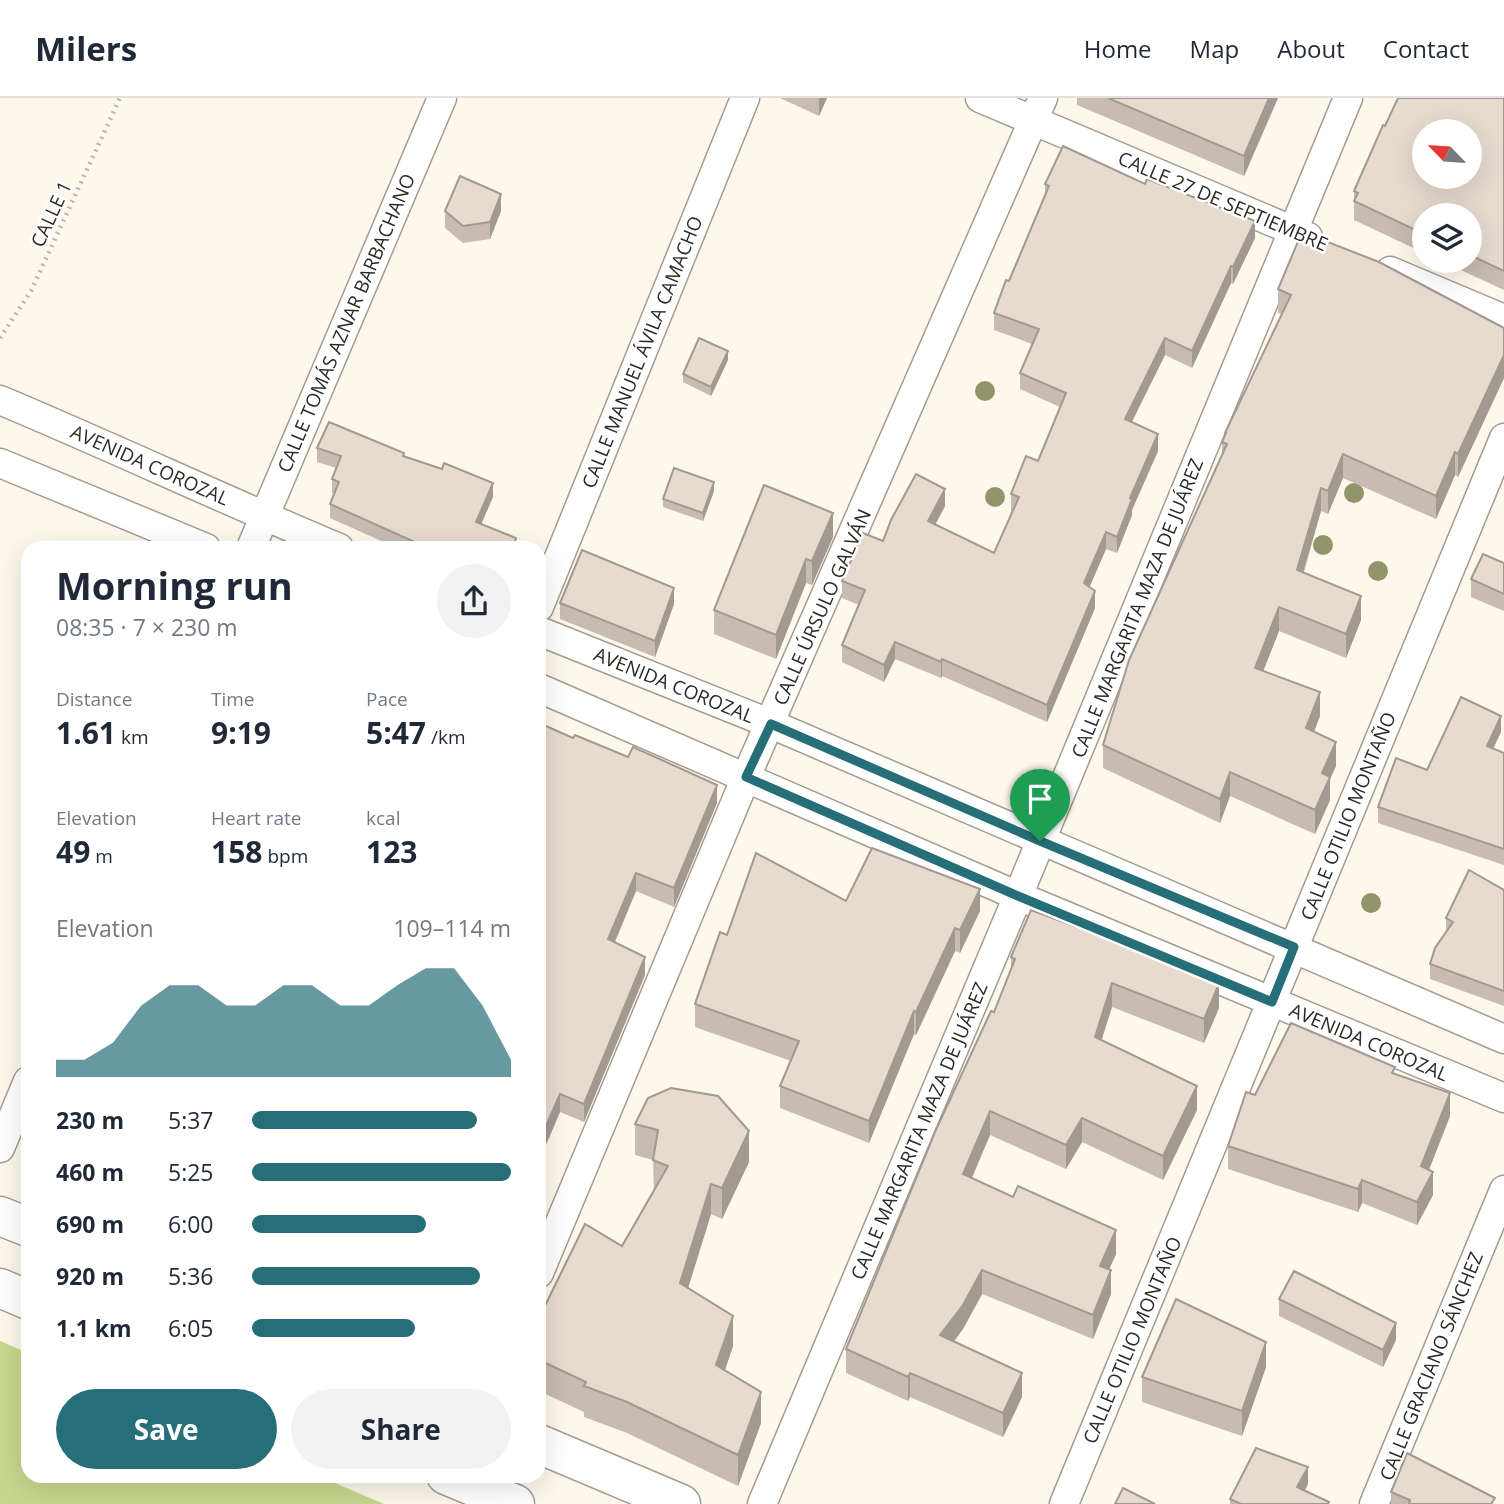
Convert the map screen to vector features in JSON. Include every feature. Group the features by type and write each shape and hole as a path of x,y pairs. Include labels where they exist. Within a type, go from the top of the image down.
{"main road":[{"path":"0,1216 21,1224"},
{"path":"0,1288 21,1297"},
{"path":"546,1449 610,1490 681,1504"},
{"path":"465,1483 515,1504"}],"street":[{"name":"CALLE TOMÁS AZNAR BARBACHANO","path":"254,541 442,98"},
{"name":"CALLE MANUEL ÁVILA CAMACHO","path":"546,590 745,98"},
{"name":"CALLE 27 DE SEPTIEMBRE","path":"980,98 1038,109 1330,246"},
{"name":"CALLE MARGARITA MAZA DE JUÁREZ","path":"762,1504 1018,896 1348,98"},
{"name":"CALLE ÚRSULO GALVÁN","path":"546,1256 746,777 1038,109"},
{"path":"1367,262 1504,319"},
{"name":"AVENIDA COROZAL","path":"0,400 113,447 323,541"},
{"name":"CALLE OTILIO MONTAÑO","path":"1064,1504 1504,438"},
{"path":"6,468 188,541"},
{"name":"AVENIDA COROZAL","path":"546,634 771,724 1504,1039"},
{"name":"AVENIDA COROZAL","path":"546,691 1018,896 1504,1098"},
{"path":"0,1148 21,1098"},
{"name":"CALLE GRACIANO SÁNCHEZ","path":"1374,1504 1504,1190"}],"path":[{"name":"CALLE 1","path":"0,338 31,292 120,98"}],"green space":[{"path":"0,1341 21,1350 21,1483 335,1483 384,1504 0,1504"}],"building":[{"path":"1108,98 1269,98 1244,156"},
{"path":"1398,98 1504,98 1504,271 1482,261 1482,203 1412,203 1412,228 1354,201 1358,193 1354,191 1383,125 1385,126"},
{"path":"1063,146 1145,184 1147,179 1255,221 1192,351 1165,338 1125,419 1158,434 1130,498 1132,499 1117,537 1106,532 1084,583 1095,591 1047,705 942,659 941,662 895,642 884,665 842,645 865,590 842,581 863,533 883,541 891,520 916,474 945,489 928,521 994,553 1019,497 1011,494 1026,456 1038,461 1066,393 1020,373 1039,329 994,313 1006,280 1009,281 1049,186 1045,184"},
{"path":"460,176 501,194 490,222 463,226 445,211"},
{"path":"1302,232 1379,262 1504,328 1504,355 1436,496 1343,454 1328,491 1321,488 1297,570 1361,596 1346,634 1279,607 1255,668 1320,692 1306,728 1336,742 1322,773 1330,777 1315,810 1230,772 1220,799 1103,745 1129,660 1227,444 1222,442 1225,433 1291,295 1278,289"},
{"path":"699,338 728,351 711,387 683,374"},
{"path":"329,422 404,453 403,456 442,469 444,463 493,483 476,522 516,538 515,541 412,541 330,504 339,482 332,479 341,456 317,448"},
{"path":"674,468 714,482 703,513 663,499"},
{"path":"764,485 833,513 812,561 806,559 776,635 714,610"},
{"path":"582,550 674,588 655,641 560,603"},
{"path":"1483,554 1504,563 1504,594 1471,579"},
{"path":"1461,697 1501,716 1487,746 1504,753 1504,849 1378,807 1396,758 1427,770"},
{"path":"546,726 628,757 633,747 717,785 674,888 636,873 608,939 645,957 584,1104 560,1094 546,1126"},
{"path":"872,848 980,889 960,930 955,928 916,1012 914,1011 869,1121 780,1086 799,1041 695,1004 720,932 727,935 756,853 846,901"},
{"path":"1469,870 1504,890 1504,991 1430,964 1435,948 1453,922 1446,918"},
{"path":"1031,910 1178,965 1179,963 1219,984 1204,1019 1112,983 1095,1037 1197,1086 1163,1156 1082,1118 1066,1145 990,1111 963,1174 1013,1197 1018,1186 1116,1230 1100,1266 1111,1270 1093,1315 982,1270 963,1305 940,1335 1022,1373 1003,1413 910,1373 908,1377 846,1349 935,1132 991,1011 994,1012 1015,959 1011,957"},
{"path":"1291,1023 1395,1067 1392,1073 1450,1093 1421,1166 1433,1172 1417,1202 1362,1180 1358,1189 1228,1146 1246,1092 1255,1095"},
{"path":"671,1088 718,1096 749,1131 722,1188 711,1184 680,1283 733,1316 716,1365 761,1392 738,1455 627,1402 584,1386 586,1382 546,1363 546,1304 585,1224 622,1246 668,1166 653,1160 658,1130 635,1124 648,1098"},
{"path":"1294,1271 1396,1323 1383,1350 1279,1299"},
{"path":"1176,1299 1266,1342 1242,1411 1142,1377"},
{"path":"1256,1448 1308,1467 1297,1487 1329,1502 1328,1504 1241,1504 1230,1499"},
{"path":"1407,1453 1495,1498 1491,1504 1409,1504 1410,1500 1391,1492"},
{"path":"1123,1488 1155,1504 1115,1504"}],"route":[{"path":"771,724 1040,841 1294,947 1272,1002 1018,896 746,777 771,724"}]}
